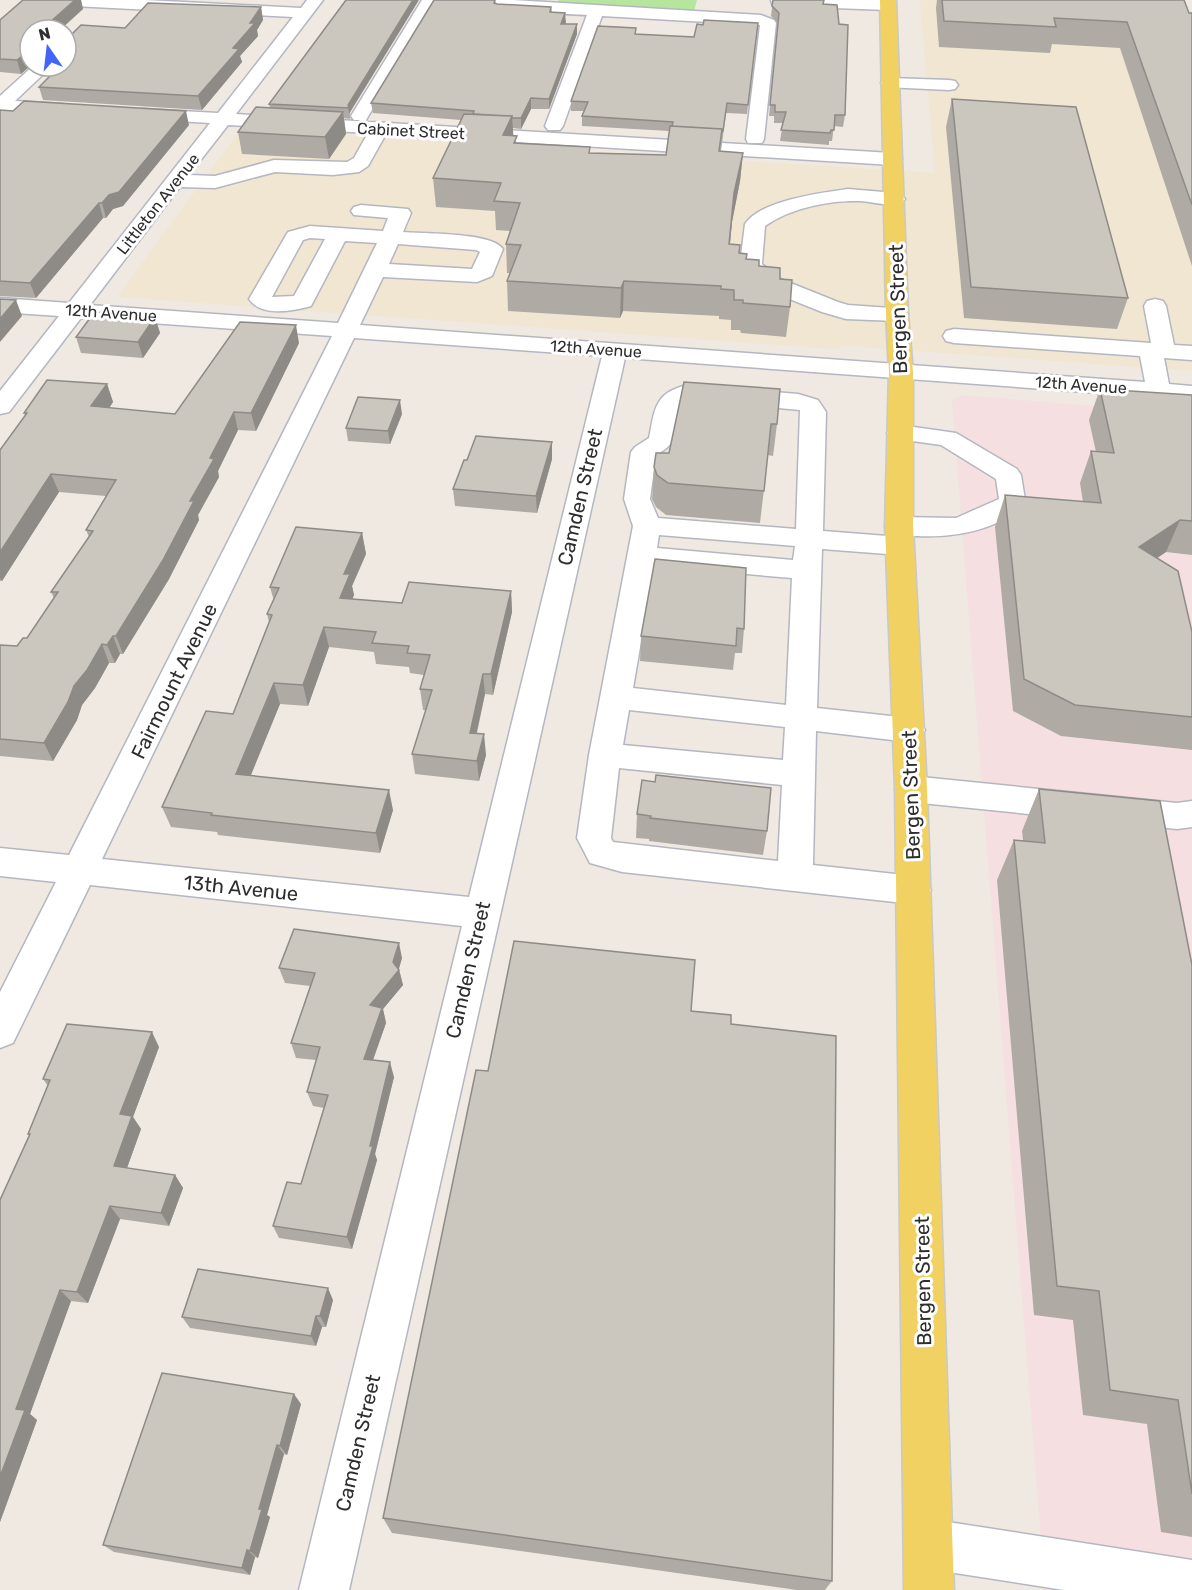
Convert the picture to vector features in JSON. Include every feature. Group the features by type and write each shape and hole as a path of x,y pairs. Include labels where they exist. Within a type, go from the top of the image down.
{"main road":[{"name":"Bergen Street","path":"888,3 897,314 901,372 900,536 911,789 929,1567"}],"street":[{"path":"53,0 310,6"},
{"path":"360,116 430,0"},
{"path":"483,0 528,8 761,20 768,23 755,140"},
{"path":"767,0 888,3"},
{"path":"95,17 110,3"},
{"name":"Littleton Avenue","path":"0,407 310,6"},
{"path":"554,126 596,11"},
{"path":"0,106 30,78"},
{"path":"890,83 949,85"},
{"path":"0,106 75,110"},
{"name":"Cabinet Street","path":"122,113 892,159"},
{"path":"194,158 274,166 352,168 361,162 380,129"},
{"path":"450,151 512,155"},
{"path":"176,181 215,182 274,166"},
{"path":"895,199 848,195 765,215 755,224 751,264 759,275 770,283 831,307 846,312 897,314"},
{"path":"338,234 395,227 489,246 492,251 484,271 477,276 376,270"},
{"name":"Fairmount Avenue","path":"0,1031 376,270 395,227"},
{"name":"12th Avenue","path":"0,305 1192,393"},
{"path":"1155,306 1158,390"},
{"path":"954,336 1192,353"},
{"name":"Camden Street","path":"324,1590 481,913 615,351"},
{"path":"716,394 720,358"},
{"path":"795,876 814,412 812,408 798,401 687,392 669,402 661,442 644,452 637,499 647,526 605,755 594,838 602,853 795,876 913,890"},
{"path":"647,526 809,539 900,536 962,526 1006,507 1012,500 1008,476 947,438 900,433"},
{"path":"642,556 806,570"},
{"path":"616,697 909,730"},
{"path":"605,755 798,774"},
{"path":"911,789 1177,816 1192,814"},
{"name":"13th Avenue","path":"0,862 481,913"},
{"path":"929,1567 1192,1585"}],"shaded area":[{"path":"922,0 1018,0 1192,30 1192,371 848,346 834,349 117,297 241,129 935,173 920,3"},
{"path":"963,395 1104,407 1192,421 1192,1590 1045,1590 952,400"}],"green space":[{"path":"559,0 697,0 694,11 557,4"}],"building":[{"path":"23,0 75,0 55,18 18,18 17,60 0,59 0,20"},
{"path":"346,0 413,0 348,105 349,108 269,104"},
{"path":"434,0 495,0 494,3 497,4 551,7 550,12 565,13 561,24 577,24 549,99 531,98 521,118 473,114 474,111 371,103"},
{"path":"773,0 824,0 823,4 837,5 839,24 848,25 845,115 835,115 834,130 830,133 781,130 786,112 775,112 775,105 770,105 779,13 772,6"},
{"path":"942,0 1184,0 1189,13 1192,13 1192,205 1127,22 1054,18 1056,27 944,21"},
{"path":"148,3 261,7 250,23 255,23 233,48 239,49 198,96 39,87 48,78 78,78 78,28 81,25 125,28"},
{"path":"704,20 758,23 748,105 727,103 723,131 722,129 672,126 673,122 582,116 588,102 571,101 598,26 636,28 635,34 694,37 697,24 703,25"},
{"path":"952,99 1076,107 1128,298 971,287"},
{"path":"24,101 186,111 119,192 109,195 102,203 99,203 30,283 0,281 0,110 13,111"},
{"path":"256,107 343,112 325,137 238,132"},
{"path":"464,114 512,116 503,135 517,136 514,143 590,147 589,153 666,155 670,126 722,129 719,151 743,153 734,193 729,244 740,245 739,253 747,254 746,259 759,260 759,266 780,268 780,279 792,280 790,307 743,303 743,300 734,300 734,290 721,289 721,286 624,281 621,288 507,281 521,245 506,244 520,203 494,201 501,183 433,178"},
{"path":"0,299 16,300 0,319"},
{"path":"101,312 155,317 138,342 76,337 93,314"},
{"path":"240,322 296,325 251,413 234,412 210,458 214,459 190,501 194,501 163,560 116,636 113,636 107,645 102,644 87,670 74,686 68,702 44,743 0,739 0,645 17,646 23,638 27,638 58,592 51,592 93,531 86,530 116,480 51,474 0,552 0,450 47,380 107,384 91,406 175,414"},
{"path":"684,382 780,389 777,424 771,424 764,491 668,483 657,475 654,467 656,453 669,453"},
{"path":"1100,389 1192,395 1192,521 1180,520 1139,547 1178,571 1192,632 1192,717 1075,705 1024,679 1005,495 1101,503 1091,451 1114,453"},
{"path":"358,397 400,400 388,431 346,428"},
{"path":"476,436 552,442 536,496 453,489"},
{"path":"296,527 362,533 344,574 350,574 340,598 402,603 409,582 511,591 491,674 483,674 470,733 484,734 477,761 412,754 432,690 420,689 430,655 407,653 409,646 372,643 376,632 324,627 303,685 274,683 236,774 389,790 376,833 211,815 212,813 162,807 206,711 233,714 272,615 267,614 279,588 270,587"},
{"path":"655,559 746,568 744,629 737,628 736,646 641,636"},
{"path":"656,775 771,788 767,831 650,818 651,816 637,814 642,780 655,782"},
{"path":"1039,789 1160,801 1192,965 1192,1494 1178,1400 1110,1390 1099,1291 1057,1286 1014,840 1045,843"},
{"path":"294,929 399,943 393,962 399,970 370,1005 382,1008 364,1059 390,1062 370,1146 373,1146 347,1237 273,1226 287,1182 301,1184 328,1095 307,1092 320,1047 291,1043 315,973 279,968"},
{"path":"514,941 695,960 691,1011 731,1015 731,1024 836,1036 832,1581 383,1518 476,1070 488,1071"},
{"path":"67,1024 152,1032 120,1114 132,1116 114,1166 175,1175 161,1213 110,1206 77,1292 60,1290 16,1409 25,1410 0,1477 0,1200 30,1134 28,1134 50,1080 43,1079"},
{"path":"198,1269 328,1288 320,1316 316,1316 311,1336 182,1317"},
{"path":"162,1373 294,1394 259,1509 262,1509 250,1551 247,1550 242,1568 103,1545"}]}
